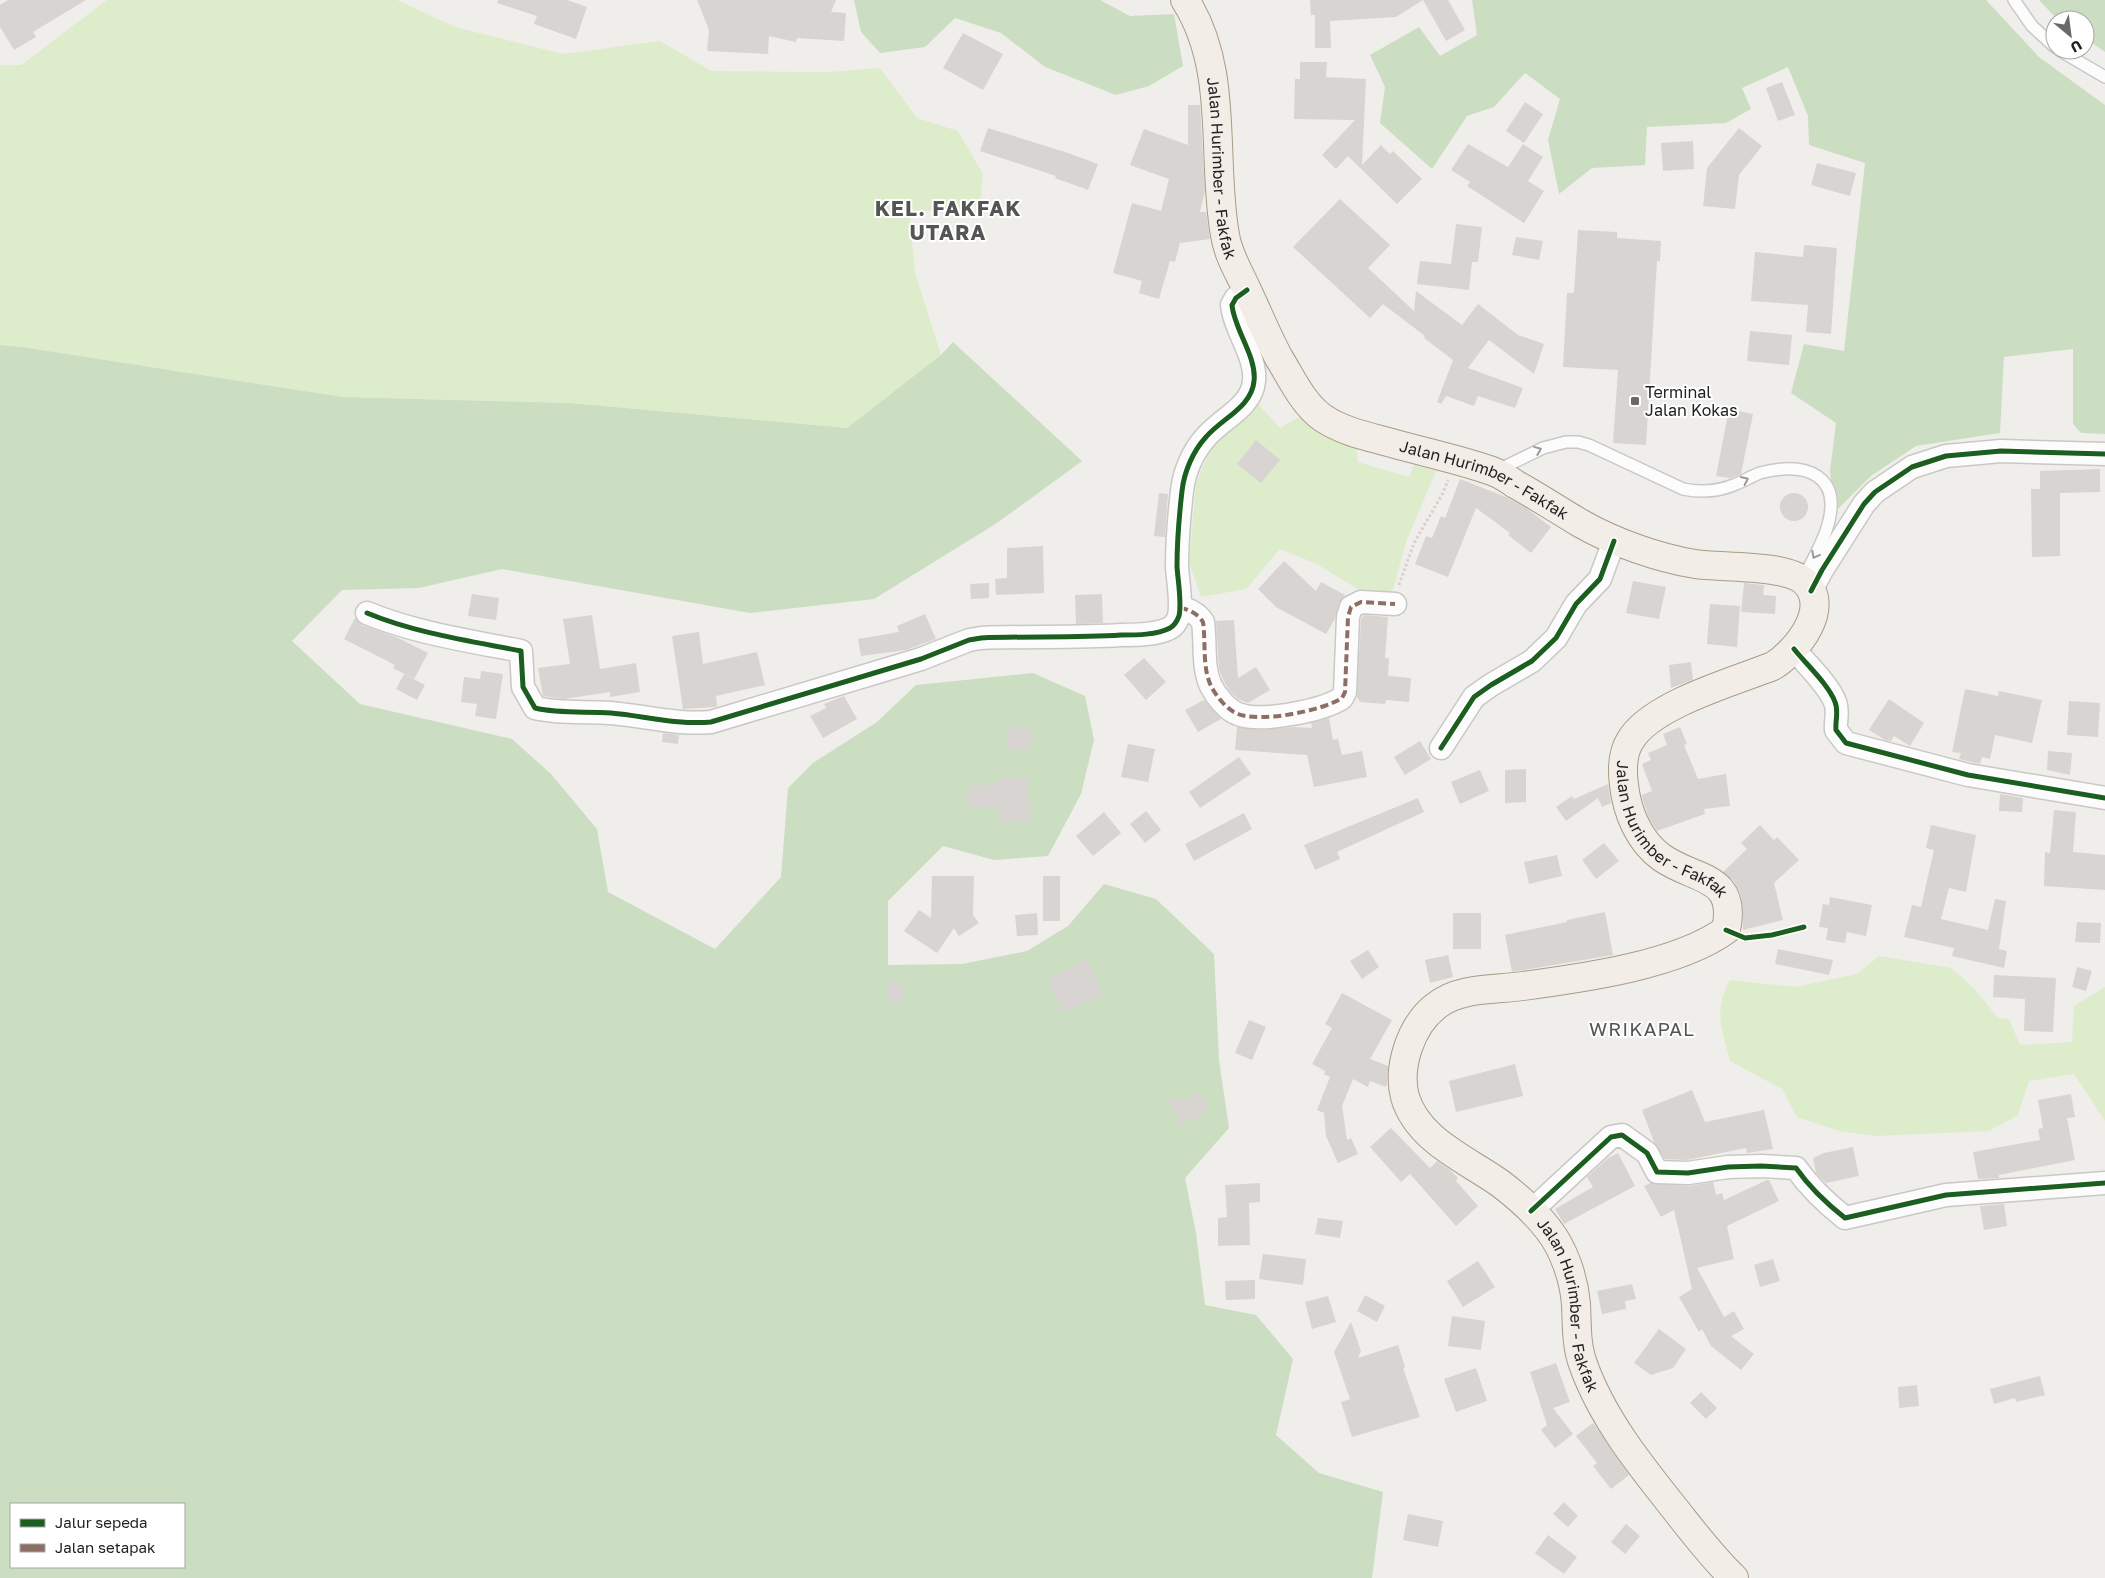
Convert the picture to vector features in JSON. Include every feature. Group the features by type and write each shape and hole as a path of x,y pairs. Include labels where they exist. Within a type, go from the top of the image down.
{"main road":[{"name":"Jalan Hurimber - Fakfak","path":"1185,0 1201,32 1216,94 1219,198 1226,239 1235,266 1271,344 1300,394 1323,418 1356,434 1494,472 1614,541 1674,560 1786,573 1807,585 1814,602 1810,622 1794,650 1773,666 1724,684 1664,712 1637,731 1626,748 1622,770 1624,791 1627,806 1643,839 1662,857 1709,880 1719,888 1728,905 1729,917 1726,930 1704,944 1618,970 1531,985 1456,995 1435,1006 1426,1016 1409,1044 1403,1070 1403,1086 1408,1104 1428,1134 1517,1197 1549,1230 1562,1253 1570,1275 1576,1302 1576,1331 1582,1363 1594,1390 1614,1426 1653,1481 1717,1561 1734,1578"}],"street":[{"path":"367,613 386,620 448,636 521,651 523,687 535,708 566,712 610,713 695,723 711,722 921,659 975,639 1144,634 1168,629 1176,622 1180,608 1177,542 1182,486 1192,456 1202,442 1240,407 1249,395 1254,382 1253,369 1232,305 1236,298 1247,290"},
{"path":"1807,585 1822,570 1864,504 1875,492 1912,466 1946,456 2001,450 2105,454"},
{"path":"1441,748 1474,697 1532,661 1556,638 1576,604 1600,579 1614,541"},
{"path":"1180,608 1188,609 1203,622 1207,675 1212,689 1223,702 1238,714 1276,717 1292,715 1342,698 1345,692 1348,617 1351,607 1361,602 1394,604"},
{"path":"1794,650 1833,698 1837,712 1836,730 1846,743 1968,775 2105,798"},
{"path":"1531,1211 1611,1137 1622,1135 1647,1153 1657,1172 1688,1173 1728,1167 1761,1166 1796,1168 1809,1186 1829,1206 1845,1218 1946,1195 2105,1183"}],"lane":[{"path":"2014,0 2032,26 2045,38"},
{"path":"2076,60 2105,77"},
{"path":"1494,472 1543,448 1566,442 1578,442 1589,445 1683,489 1699,492 1717,490 1758,474 1784,468 1810,472 1820,477 1826,484 1831,498 1831,509 1807,585"}],"path":[{"path":"1394,604 1414,543 1443,493 1456,461"}],"green space":[{"path":"107,0 397,0 455,27 563,54 660,41 711,71 829,72 880,68 917,118 958,131 983,174 980,205 909,213 915,273 941,355 847,428 569,403 343,397 0,345 0,65 21,65"},
{"path":"854,0 1100,0 1130,16 1174,14 1183,66 1149,86 1116,95 1045,67 1001,33 955,18 925,47 880,53 861,32"},
{"path":"1472,0 1986,0 2039,57 2105,105 2105,434 2081,433 2073,424 2073,349 2004,357 2000,433 1916,446 1871,476 1835,512 1830,471 1836,423 1791,393 1804,344 1844,351 1865,163 1809,145 1808,116 1788,67 1742,88 1751,109 1726,123 1647,127 1645,165 1592,168 1559,194 1548,140 1560,99 1525,73 1494,107 1467,116 1432,169 1380,123 1385,87 1370,55 1419,27 1440,56 1477,35"},
{"path":"2039,0 2105,0 2105,52 2095,45 2095,10 2048,10"},
{"path":"953,342 1082,461 997,523 874,599 750,613 502,569 419,588 342,590 292,641 360,704 512,739 551,774 597,829 608,892 715,949 781,877 788,788 813,763 877,722 916,685 1033,673 1085,696 1094,740 1081,794 1048,856 994,860 943,846 888,901 888,965 962,964 1027,951 1068,926 1104,884 1156,899 1214,954 1219,1060 1229,1128 1185,1178 1196,1233 1205,1305 1256,1315 1293,1359 1276,1435 1319,1473 1383,1492 1372,1578 0,1578 0,345 343,397 569,403 847,428 941,355"},
{"path":"1257,403 1280,428 1302,415 1356,446 1358,462 1409,477 1414,465 1436,471 1406,542 1391,597 1361,591 1317,564 1280,549 1246,589 1201,597 1189,562 1196,484 1213,443"},
{"path":"1879,956 1951,968 1974,988 1998,1018 2009,1019 2020,1045 2072,1042 2074,1006 2105,987 2105,1121 2074,1074 2029,1081 2018,1115 1989,1131 1875,1136 1839,1131 1797,1117 1782,1089 1730,1061 1722,1029 1720,1011 1730,980 1795,987 1857,974"}],"building":[{"path":"8,0 86,0 33,32 36,37 14,50 0,27 0,5"},
{"path":"498,0 567,0 587,7 576,39 534,24 537,16 497,3"},
{"path":"697,0 836,0 831,12 846,13 844,41 797,38 796,42 769,36 768,54 707,51 709,30"},
{"path":"1310,0 1423,0 1396,17 1330,21 1331,48 1315,48 1315,15 1311,15"},
{"path":"1423,0 1448,0 1465,30 1446,41"},
{"path":"963,33 1003,54 983,90 943,68"},
{"path":"1300,62 1327,62 1326,77 1366,79 1362,165 1381,145 1390,154 1393,151 1422,179 1397,204 1348,156 1336,169 1322,155 1355,120 1294,119 1295,79 1300,79"},
{"path":"1782,82 1795,115 1778,121 1766,88"},
{"path":"1525,102 1543,114 1524,143 1506,131"},
{"path":"1188,105 1200,105 1205,191 1200,212 1206,212 1210,239 1180,243 1175,262 1170,261 1159,299 1139,293 1142,281 1113,273 1132,203 1161,211 1169,179 1130,165 1144,129 1188,145"},
{"path":"988,128 1098,164 1088,190 1055,178 1056,176 980,151"},
{"path":"1739,128 1762,146 1739,175 1735,209 1703,206 1707,168"},
{"path":"1693,141 1694,169 1663,171 1661,143"},
{"path":"1468,144 1508,167 1523,144 1543,157 1528,181 1544,191 1524,223 1467,186 1470,182 1451,170"},
{"path":"1817,163 1856,173 1850,196 1811,185"},
{"path":"1340,199 1390,245 1368,268 1414,311 1416,291 1462,325 1478,304 1518,335 1544,344 1534,374 1489,340 1468,368 1523,388 1515,408 1478,396 1474,406 1446,396 1441,404 1437,402 1453,360 1383,304 1370,318 1293,247"},
{"path":"1456,224 1482,227 1478,262 1472,262 1469,290 1417,284 1420,261 1451,264"},
{"path":"1578,230 1617,232 1617,238 1661,241 1660,261 1657,261 1646,445 1613,443 1618,370 1563,367 1567,293 1574,293"},
{"path":"1516,237 1543,241 1539,260 1512,255"},
{"path":"1804,245 1837,248 1831,334 1806,332 1808,305 1751,301 1755,252 1803,257"},
{"path":"1750,331 1792,335 1789,365 1747,361"},
{"path":"1729,409 1753,414 1741,474 1730,478 1716,476"},
{"path":"1256,440 1280,460 1261,483 1237,464"},
{"path":"2100,469 2100,492 2060,493 2060,556 2032,557 2031,489 2040,489 2040,471"},
{"path":"1460,479 1506,497 1526,508 1551,527 1531,553 1508,535 1510,533 1476,508 1448,577 1415,564 1426,536 1432,538 1441,516 1445,518"},
{"path":"1159,493 1168,494 1165,537 1154,536"},
{"path":"1794,493 1804,497 1808,507 1804,517 1794,521 1784,517 1780,507 1784,497"},
{"path":"1043,546 1044,593 996,595 995,579 1007,578 1007,548"},
{"path":"1284,561 1316,591 1321,582 1345,595 1339,603 1335,619 1326,634 1276,607 1258,589"},
{"path":"1633,581 1666,587 1659,619 1626,613"},
{"path":"989,583 989,598 971,599 970,584"},
{"path":"1744,583 1764,585 1763,595 1776,596 1775,614 1741,612"},
{"path":"472,594 499,598 496,620 468,616"},
{"path":"1102,594 1103,623 1076,624 1075,595"},
{"path":"1710,604 1740,606 1737,647 1707,644"},
{"path":"925,614 936,639 906,650 861,656 858,639 899,632 897,626"},
{"path":"592,615 600,669 636,663 640,692 610,697 610,692 564,699 543,696 538,668 570,664 563,619"},
{"path":"1364,615 1388,617 1385,658 1389,658 1388,676 1411,678 1409,702 1386,700 1385,704 1360,702 1357,697 1361,619"},
{"path":"355,618 362,625 398,638 428,653 414,679 393,668 395,665 344,639"},
{"path":"1234,620 1238,678 1256,667 1270,690 1248,703 1238,699 1229,690 1219,669 1216,621"},
{"path":"699,632 703,664 757,652 765,685 716,696 717,706 715,707 683,709 672,636"},
{"path":"1144,658 1166,682 1146,700 1124,675"},
{"path":"1691,662 1693,680 1671,688 1669,665"},
{"path":"481,671 503,674 496,719 475,716 477,704 461,702 464,677 480,679"},
{"path":"404,674 425,685 417,700 396,689"},
{"path":"1965,689 1998,696 1999,691 2042,700 2032,743 1995,735 1990,759 1982,757 1980,764 1959,759 1961,753 1952,752"},
{"path":"844,696 857,719 823,738 810,716 826,708 824,704"},
{"path":"1889,699 1924,723 1910,746 1894,736 1891,741 1885,740 1869,730"},
{"path":"1204,700 1221,719 1198,732 1185,710"},
{"path":"2069,701 2100,703 2098,737 2067,735"},
{"path":"1329,718 1333,740 1338,739 1342,755 1362,751 1367,777 1314,787 1307,755 1235,750 1237,727 1260,730 1294,727 1312,728 1311,723"},
{"path":"1029,726 1032,748 1009,751 1006,729"},
{"path":"1680,727 1687,744 1684,745 1698,779 1726,774 1730,806 1704,809 1705,814 1657,831 1649,818 1643,801 1642,795 1652,791 1642,764 1651,760 1648,753 1667,745 1663,734"},
{"path":"663,733 679,735 678,744 662,742"},
{"path":"1420,741 1431,759 1405,775 1394,757"},
{"path":"1128,744 1155,749 1148,782 1121,777"},
{"path":"2048,751 2072,753 2070,775 2047,770"},
{"path":"1239,757 1251,774 1200,808 1189,792"},
{"path":"1526,769 1526,802 1505,803 1505,770"},
{"path":"1480,770 1489,791 1460,804 1451,782"},
{"path":"1026,776 1032,820 1000,824 998,806 969,809 966,787 995,783 995,780"},
{"path":"1608,784 1611,803 1602,807 1598,798 1566,821 1556,807 1572,796 1574,799"},
{"path":"2000,794 2023,798 2022,812 1999,811"},
{"path":"1418,798 1424,812 1337,852 1340,859 1315,870 1304,845"},
{"path":"2054,810 2076,812 2073,852 2105,855 2105,890 2044,886 2045,852 2050,853"},
{"path":"1146,811 1161,830 1145,843 1130,824"},
{"path":"1104,812 1121,833 1093,856 1076,836"},
{"path":"1244,813 1252,829 1194,861 1185,844"},
{"path":"1760,825 1774,840 1777,837 1799,860 1774,883 1783,920 1743,930 1741,895 1733,880 1723,872 1747,849 1741,843"},
{"path":"1931,825 1976,835 1966,892 1949,888 1941,919 1988,930 1995,899 2006,901 1999,949 2007,951 2004,968 1952,956 1954,948 1904,937 1912,905 1921,907 1934,850 1926,848"},
{"path":"1604,843 1619,861 1596,879 1582,860"},
{"path":"1557,855 1562,876 1529,884 1524,862"},
{"path":"932,876 974,876 973,915 979,923 959,936 954,928 937,953 904,931 919,910 931,918"},
{"path":"1043,876 1060,876 1060,921 1043,921"},
{"path":"1830,897 1872,905 1866,936 1847,932 1845,943 1826,940 1828,928 1819,927 1823,904 1829,905"},
{"path":"1605,912 1613,955 1512,972 1505,935"},
{"path":"1037,913 1038,935 1017,936 1015,915"},
{"path":"1453,913 1481,913 1481,949 1453,949"},
{"path":"2077,922 2101,923 2100,943 2075,942"},
{"path":"1778,949 1833,960 1829,975 1775,964"},
{"path":"1368,950 1379,967 1362,979 1350,961"},
{"path":"1448,955 1453,977 1430,983 1425,960"},
{"path":"1087,959 1103,994 1063,1013 1047,979"},
{"path":"2077,967 2092,971 2086,991 2072,987"},
{"path":"1994,975 2056,978 2053,1032 2024,1031 2025,999 1993,997"},
{"path":"902,981 903,1002 888,1003 887,982"},
{"path":"1342,993 1392,1020 1370,1059 1388,1066 1386,1087 1370,1081 1368,1087 1353,1079 1342,1106 1347,1140 1351,1138 1358,1154 1338,1163 1326,1136 1324,1113 1317,1110 1330,1077 1324,1074 1325,1071 1312,1064 1332,1028 1325,1024"},
{"path":"1249,1020 1266,1027 1252,1060 1235,1053"},
{"path":"1515,1064 1523,1096 1456,1112 1449,1081"},
{"path":"1692,1090 1705,1122 1764,1110 1773,1149 1747,1153 1746,1148 1687,1160 1665,1159 1654,1142 1642,1110"},
{"path":"1199,1093 1208,1111 1181,1125 1166,1097 1185,1100"},
{"path":"2071,1094 2075,1117 2067,1118 2075,1160 1999,1175 1999,1178 1978,1179 1973,1152 2040,1140 2038,1129 2043,1128 2038,1100"},
{"path":"1391,1128 1430,1168 1437,1161 1450,1170 1458,1178 1456,1181 1478,1206 1456,1226 1410,1174 1401,1182 1370,1147"},
{"path":"1853,1147 1859,1176 1826,1183 1816,1173 1813,1158 1824,1153"},
{"path":"1618,1153 1635,1186 1564,1224 1555,1209 1593,1187 1587,1177 1608,1158"},
{"path":"1769,1180 1779,1201 1727,1226 1734,1259 1697,1268 1724,1317 1734,1311 1744,1329 1731,1336 1754,1354 1741,1370 1711,1346 1702,1329 1699,1332 1679,1297 1692,1289 1674,1210 1661,1217 1644,1186 1650,1183 1688,1186 1713,1182 1716,1195 1722,1193 1724,1200"},
{"path":"1260,1183 1260,1202 1249,1203 1250,1245 1218,1246 1218,1218 1227,1217 1225,1185"},
{"path":"2004,1204 2007,1226 1984,1230 1980,1206"},
{"path":"1318,1218 1343,1221 1340,1238 1315,1234"},
{"path":"1263,1254 1306,1259 1303,1285 1259,1279"},
{"path":"1773,1259 1780,1281 1760,1287 1754,1265"},
{"path":"1478,1261 1495,1287 1463,1307 1447,1281"},
{"path":"1255,1280 1255,1299 1226,1300 1225,1281"},
{"path":"1632,1284 1636,1299 1625,1301 1626,1309 1602,1314 1597,1291"},
{"path":"1365,1295 1385,1306 1377,1322 1357,1311"},
{"path":"1328,1296 1336,1322 1312,1329 1305,1302"},
{"path":"1452,1316 1485,1321 1481,1350 1448,1346"},
{"path":"1351,1322 1361,1351 1358,1358 1398,1345 1405,1367 1403,1368 1420,1417 1352,1437 1341,1402 1350,1399 1334,1352"},
{"path":"1659,1329 1686,1349 1673,1368 1651,1375 1634,1363"},
{"path":"1556,1363 1570,1402 1553,1408 1573,1434 1555,1448 1541,1430 1547,1425 1530,1372"},
{"path":"1476,1368 1487,1401 1456,1412 1444,1379"},
{"path":"2040,1376 2045,1395 2016,1402 2015,1398 1994,1404 1990,1389"},
{"path":"1917,1385 1919,1406 1899,1408 1898,1387"},
{"path":"1701,1392 1717,1408 1706,1419 1690,1403"},
{"path":"1593,1423 1629,1475 1611,1489 1593,1466 1597,1463 1576,1436"},
{"path":"1564,1502 1578,1516 1568,1527 1553,1514"},
{"path":"1408,1514 1443,1521 1438,1547 1403,1540"},
{"path":"1626,1524 1640,1536 1625,1554 1611,1542"},
{"path":"1548,1535 1577,1557 1564,1574 1535,1553"}],"marked path":[{"path":"1180,608 1193,612 1203,622 1206,671 1211,686 1219,698 1226,706 1238,714 1261,717 1306,711 1333,703 1342,698 1345,692 1348,617 1351,607 1361,602 1395,604"}],"cycle path":[{"path":"367,613 423,631 521,651 523,687 535,708 563,712 611,713 698,723 711,722 921,659 969,640 999,637 1140,635 1165,630 1175,623 1180,611 1177,567 1178,539 1182,491 1187,469 1201,443 1212,430 1242,405 1252,390 1254,381 1252,362 1237,324 1232,305 1236,298 1247,290"},
{"path":"1811,591 1822,570 1864,504 1875,492 1912,467 1946,456 2001,451 2105,454"},
{"path":"1441,748 1474,697 1532,661 1556,638 1576,604 1600,579 1614,541"},
{"path":"1794,649 1832,695 1837,709 1836,730 1846,743 1968,775 2105,798"},
{"path":"1726,930 1745,938 1772,935 1804,927"},
{"path":"1531,1211 1611,1137 1622,1135 1647,1153 1657,1172 1688,1173 1728,1167 1761,1166 1796,1168 1819,1195 1845,1218 1946,1195 2105,1183"}],"place":[{"name":"Terminal Jalan Kokas","path":"1635,401"}],"district":[{"name":"KEL. FAKFAK UTARA","path":"948,220"},
{"name":"WRIKAPAL","path":"1642,1028"}]}
